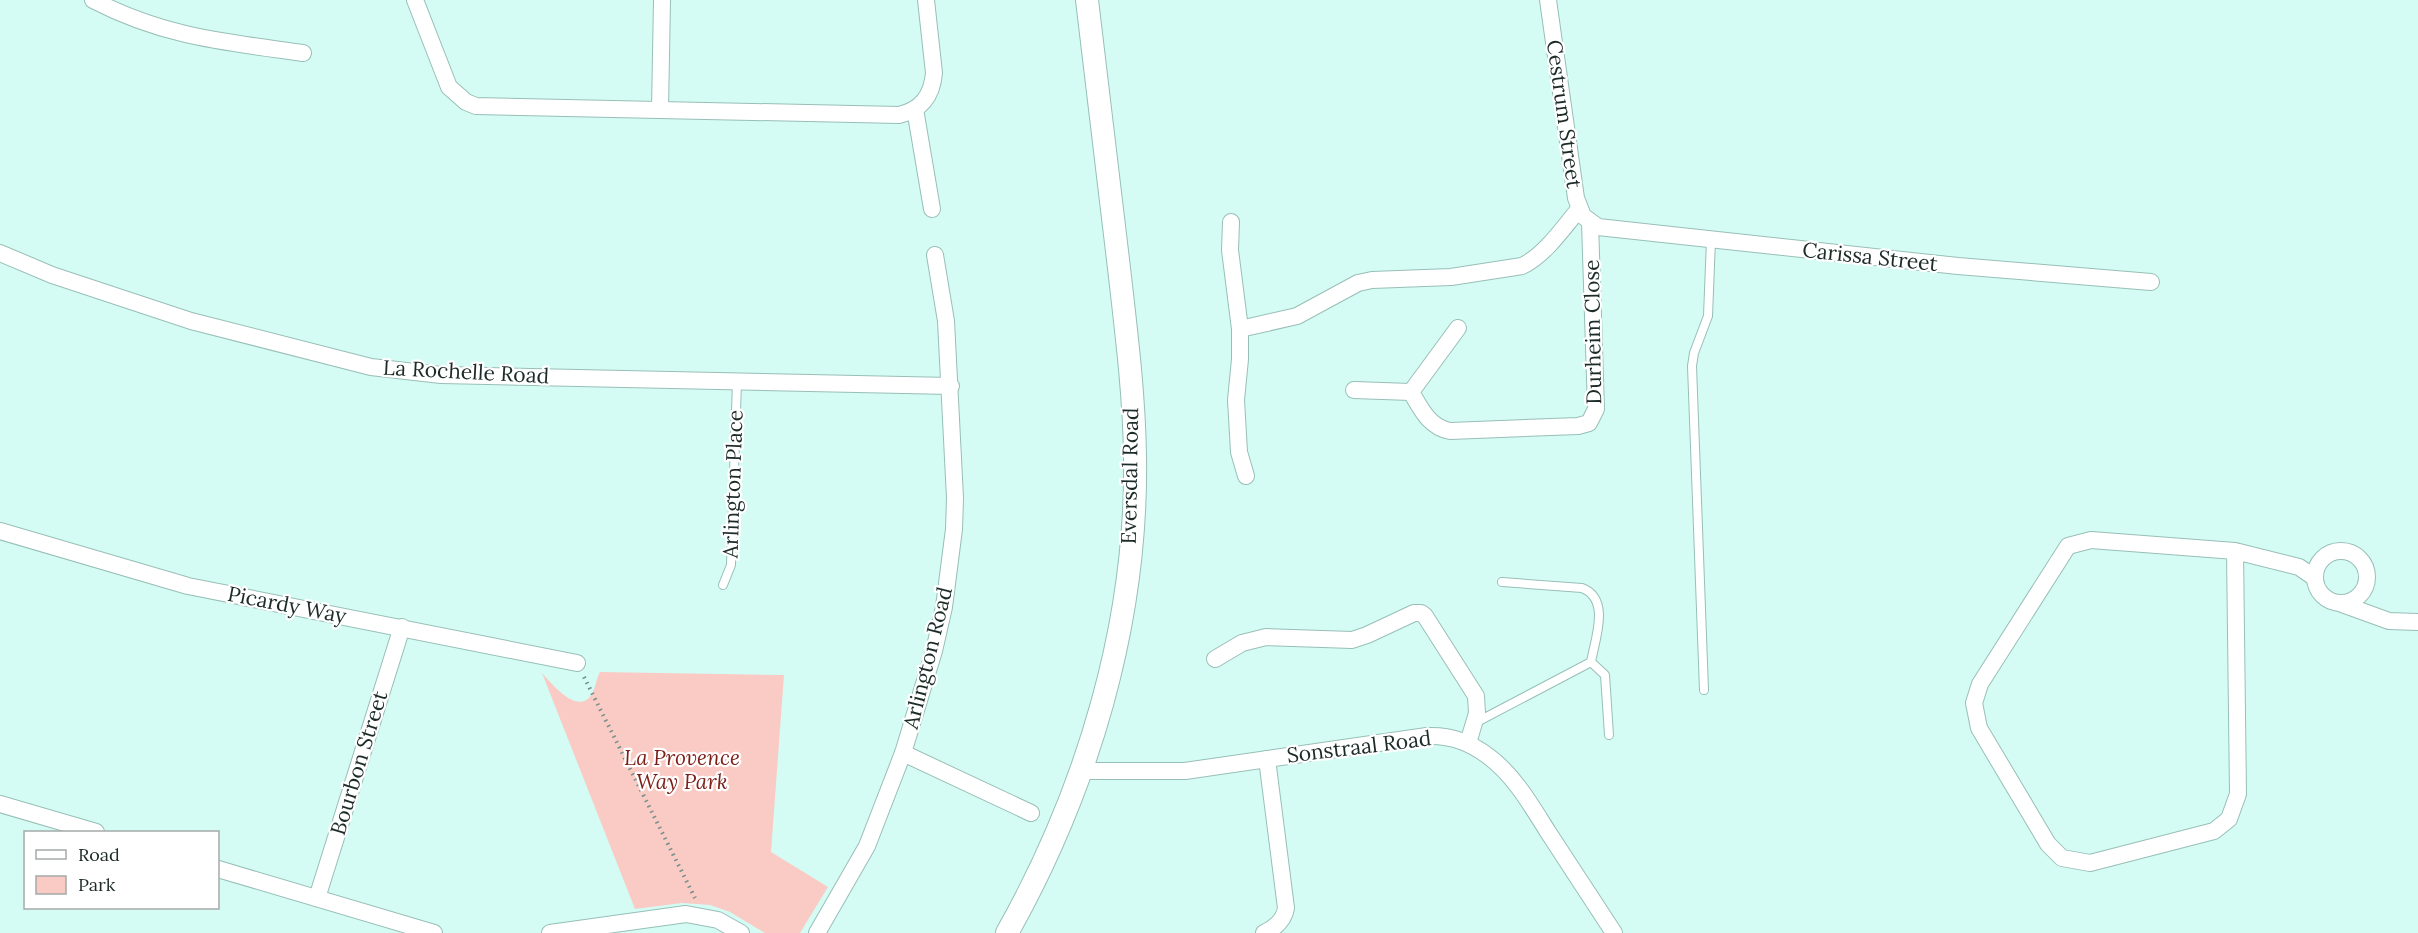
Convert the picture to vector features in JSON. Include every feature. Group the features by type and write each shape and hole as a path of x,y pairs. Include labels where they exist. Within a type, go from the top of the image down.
{"street":[{"path":"93,0 141,22 174,33 303,53"},
{"path":"415,0 441,72 449,87 466,102 485,107 898,115 915,109 925,100 933,83 934,73 926,0"},
{"path":"660,110 662,0"},
{"name":"Eversdal Road","path":"1007,933 1046,859 1066,812 1111,669 1120,625 1133,516 1135,454 1127,344 1087,0"},
{"name":"Cestrum Street","path":"1548,0 1579,209 1590,223"},
{"path":"915,109 932,209"},
{"path":"1240,329 1297,316 1358,283 1385,278 1469,275 1522,266 1540,254 1579,209"},
{"path":"1231,222 1230,250 1240,329 1236,400 1239,452 1246,476"},
{"name":"Carissa Street","path":"1590,223 1606,228 1958,266 2151,282"},
{"name":"Durheim Close","path":"1411,393 1431,423 1450,431 1578,426 1593,419 1596,409 1590,223"},
{"name":"La Rochelle Road","path":"0,253 52,275 190,321 371,367 441,375 951,386"},
{"name":"Arlington Road","path":"817,933 867,846 903,753 944,607 954,529 951,386 946,321 935,255"},
{"path":"1354,390 1411,393 1458,328"},
{"name":"Picardy Way","path":"0,531 188,586 578,663"},
{"path":"2235,550 2238,794 2229,819 2214,831 2090,863 2062,858 2048,844 1978,728 1974,703 1980,684 2068,546 2091,540 2235,550 2299,567 2315,578"},
{"path":"2378,617 2367,602 2365,566 2360,558 2343,551 2325,556 2319,563 2315,578 2319,592 2326,599 2378,617 2410,622"},
{"path":"2342,604 2357,598 2367,585"},
{"path":"1215,659 1242,643 1266,637 1352,640 1414,613 1421,613 1476,696 1478,704 1475,723 1468,743"},
{"name":"Bourbon Street","path":"317,898 402,627"},
{"name":"Sonstraal Road","path":"1080,771 1173,772 1428,736 1449,737 1468,743 1488,756 1513,780 1614,933"},
{"path":"903,753 1031,813"},
{"path":"1264,933 1274,929 1285,914 1286,908 1267,759"},
{"path":"0,804 93,831"},
{"path":"219,868 434,933"},
{"path":"550,933 686,914 718,920 741,933"}],"lane":[{"path":"1704,690 1692,366 1708,316 1711,240"},
{"name":"Arlington Place","path":"723,585 731,565 737,381"},
{"path":"1502,582 1582,588 1590,592 1597,600 1600,611 1591,662"},
{"path":"1475,723 1591,662"},
{"path":"1591,662 1603,671 1607,681 1609,735"}],"path":[{"path":"578,663 704,916"}],"green space":[{"name":"La Provence Way Park","path":"600,672 784,675 771,852 828,887 800,933 765,933 730,912 710,905 682,903 635,909 542,673 565,696 579,702 591,695"}]}
